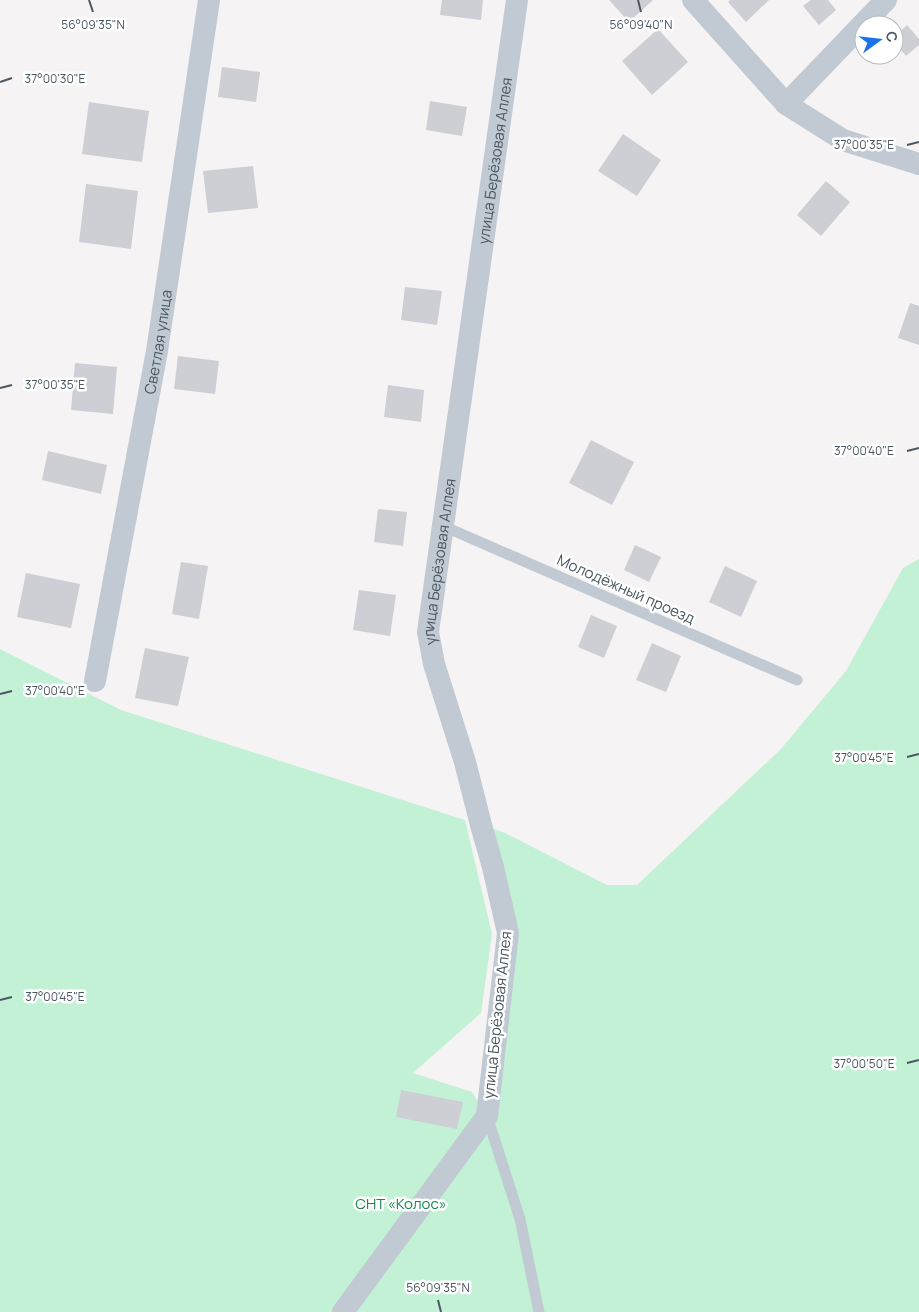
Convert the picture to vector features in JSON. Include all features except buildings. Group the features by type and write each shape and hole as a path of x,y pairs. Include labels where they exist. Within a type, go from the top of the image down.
{"street":[{"name":"Светлая улица","path":"95,681 157,351 208,0"},
{"name":"улица Берёзовая Аллея","path":"487,1116 508,932 465,762 434,664 428,632 517,0"},
{"path":"693,0 786,104 843,140 919,164"},
{"path":"786,104 886,0"},
{"path":"343,1312 487,1116"}],"lane":[{"name":"Молодёжный проезд","path":"443,526 797,680"},
{"path":"487,1116 520,1219 538,1312"}],"green space":[{"name":"СНТ «Колос»","path":"919,559 919,1312 0,1312 0,649 121,710 465,820 492,934 481,1013 413,1073 472,1092 487,1115 508,933 481,825 503,832 607,885 637,885 781,749 846,671 903,568"}]}
